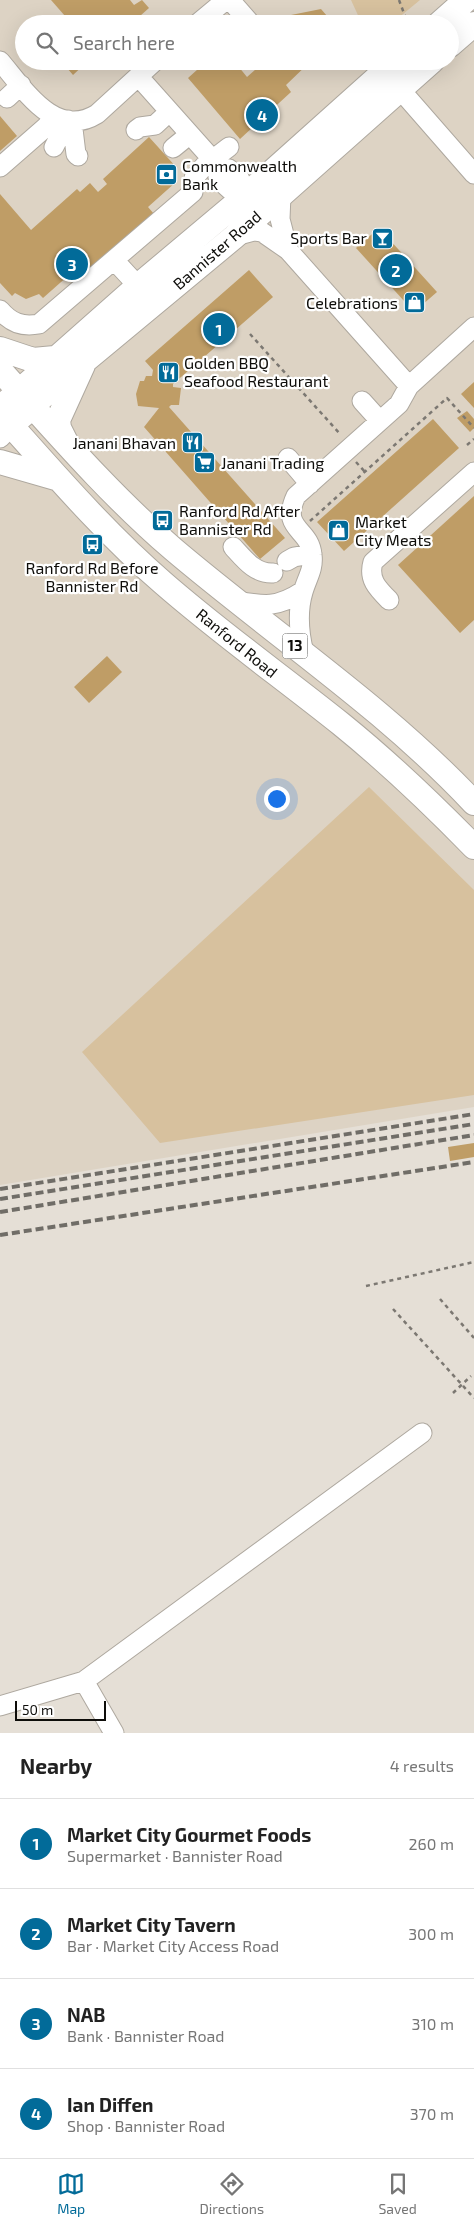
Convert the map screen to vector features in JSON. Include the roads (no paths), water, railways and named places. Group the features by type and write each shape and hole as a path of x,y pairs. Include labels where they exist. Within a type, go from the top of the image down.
{"main road":[{"path":"449,15 466,0"},
{"path":"459,37 474,24"},
{"name":"Bannister Road","path":"3,421 26,398 55,358 244,197 387,70"},
{"name":"Bannister Road","path":"26,398 86,359 241,231 422,70"},
{"path":"0,349 33,360 55,358"},
{"path":"67,444 59,428 58,420 86,359"},
{"name":"13","path":"0,370 26,398"},
{"name":"Ranford Road","path":"26,398 113,493 172,548 381,715 474,803"},
{"name":"Ranford Road","path":"3,421 133,555 163,583 355,736 474,848"},
{"path":"0,462 59,479"}],"street":[{"path":"209,15 228,0 242,15"},
{"path":"0,61 39,107 64,119 86,120 97,114 145,70"},
{"path":"391,70 400,90 474,174"},
{"path":"138,76 176,110 196,133 214,162 218,177 228,190 244,197 281,196 280,220 288,250"},
{"path":"7,98 21,85"},
{"path":"136,130 140,127 155,125 176,110"},
{"path":"54,147 64,119"},
{"path":"64,119 78,156"},
{"path":"0,167 47,126 64,119"},
{"path":"173,148 196,133"},
{"path":"0,310 16,324 28,326 39,324 193,192 194,178 229,147"},
{"path":"244,197 241,231 262,232 288,250 408,386"},
{"path":"114,260 138,286"},
{"path":"304,653 299,630 303,591 313,566 308,542 293,524 291,506 296,496 399,404 408,386 474,327"},
{"path":"362,401 380,421"},
{"path":"288,458 310,484"},
{"path":"388,600 371,576 373,562 474,472"},
{"path":"232,546 256,569 264,574 280,567 294,557 312,554"},
{"path":"236,601 269,606 292,598 303,591"},
{"path":"0,1706 84,1681 422,1433"},
{"path":"84,1681 114,1733"}],"railway":[{"path":"0,1189 474,1114"},
{"path":"0,1199 474,1124"},
{"path":"0,1212 474,1135"},
{"path":"0,1235 474,1162"}],"place":[{"name":"Ian Diffen","path":"262,115"},
{"name":"Commonwealth Bank","path":"166,175"},
{"name":"Sports Bar","path":"383,238"},
{"name":"NAB","path":"72,264"},
{"name":"Market City Tavern","path":"396,270"},
{"name":"Celebrations","path":"414,303"},
{"name":"Market City Gourmet Foods","path":"219,329"},
{"name":"Golden BBQ Seafood Restaurant","path":"168,372"},
{"name":"Janani Bhavan","path":"192,443"},
{"name":"Janani Trading","path":"205,463"},
{"name":"Ranford Rd After Bannister Rd","path":"163,520"},
{"name":"Market City Meats","path":"339,531"},
{"name":"Ranford Rd Before Bannister Rd","path":"92,544"}]}
